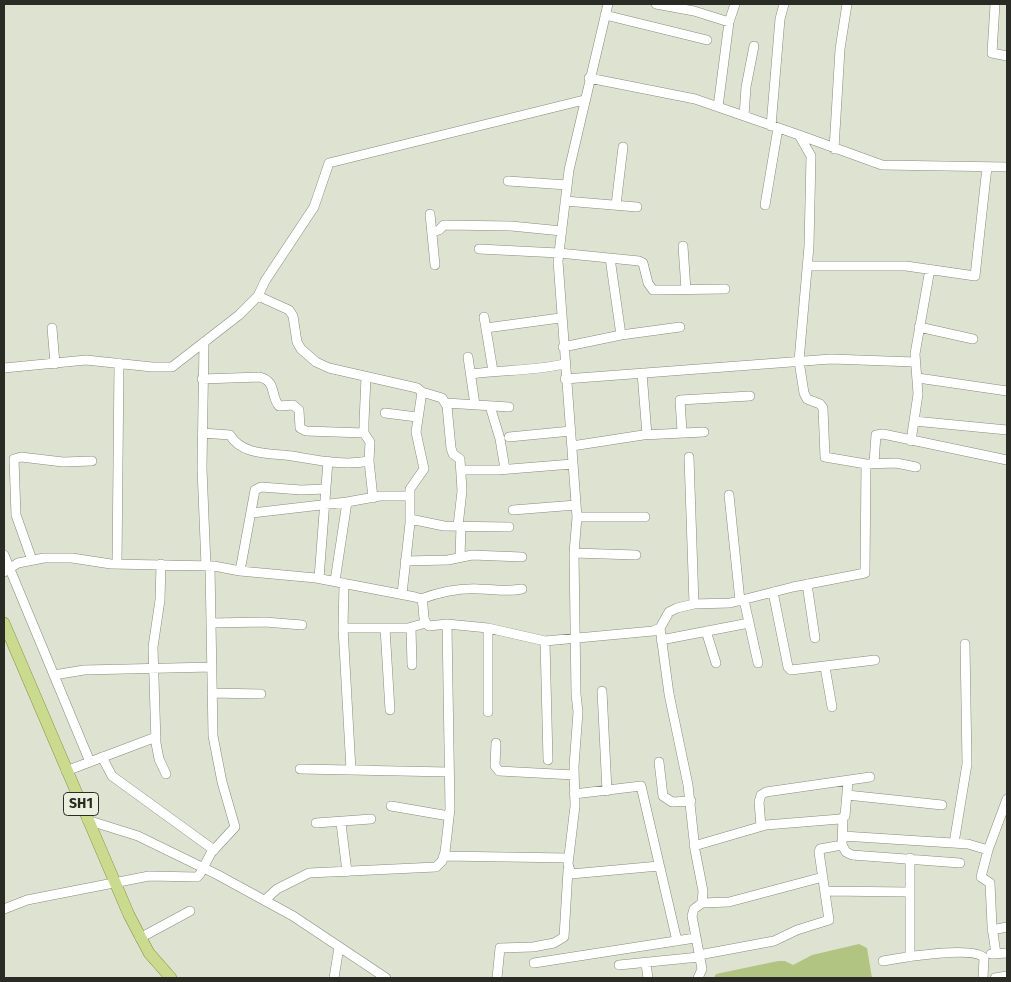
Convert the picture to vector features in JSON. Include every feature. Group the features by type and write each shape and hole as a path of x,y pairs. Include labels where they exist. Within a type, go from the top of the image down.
{"main road":[{"name":"SH1","path":"4,623 87,820 140,938 160,967 171,978"}],"street":[{"path":"497,978 500,948 533,947 554,943 564,937 578,712 576,694 574,553 577,517 560,318 559,253 567,185 584,100 608,4"},
{"path":"656,4 701,8 729,22"},
{"path":"718,107 729,22 735,4"},
{"path":"764,205 775,127 780,19 784,4"},
{"path":"834,149 840,49 847,4"},
{"path":"995,4 992,53 1007,56"},
{"path":"605,15 707,40"},
{"path":"744,116 746,87 754,46"},
{"path":"590,78 695,99 834,149 882,164 1007,167"},
{"path":"4,368 86,360 152,367 172,367 239,315 258,296 265,281 314,207 329,163 584,100"},
{"path":"799,135 811,156 807,266 799,361 804,393 807,398 820,404 823,408 825,458 870,463 896,463 916,467"},
{"path":"616,205 623,147"},
{"path":"807,266 900,266 930,269 970,277 976,274 987,167"},
{"path":"508,181 567,185"},
{"path":"565,201 637,206"},
{"path":"430,214 435,265"},
{"path":"432,232 439,230 444,225 511,226 562,231"},
{"path":"683,246 686,290"},
{"path":"478,249 559,253 643,263 648,283 653,290 725,289"},
{"path":"610,258 621,334"},
{"path":"911,440 918,378 915,362 919,327 930,269"},
{"path":"258,296 290,310 293,316 297,342 316,362 329,368 417,388 422,392 442,398 446,403 451,448 453,454 460,459 462,491 460,557"},
{"path":"484,317 493,372"},
{"path":"486,328 560,318"},
{"path":"563,347 621,334 680,326"},
{"path":"919,327 973,339"},
{"path":"52,328 55,364"},
{"path":"4,909 27,900 149,876 197,877 214,850 235,827 213,736 211,623 202,432 204,342"},
{"path":"468,357 472,374 475,405"},
{"path":"565,379 831,359 915,362"},
{"path":"117,564 119,363"},
{"path":"472,374 534,370 564,364"},
{"path":"642,373 647,435"},
{"path":"202,379 260,377 267,379 272,384 279,406 293,405 299,410 300,428 306,431 364,433"},
{"path":"366,377 364,433 370,442 369,461 372,498"},
{"path":"918,378 1007,391"},
{"path":"402,594 404,561 410,519 410,496 413,483 419,480 424,470 416,432 422,392"},
{"path":"682,432 680,400 750,396"},
{"path":"446,403 509,407"},
{"path":"490,406 500,438 505,469"},
{"path":"385,413 418,417"},
{"path":"914,420 1007,430"},
{"path":"509,437 571,431"},
{"path":"202,432 230,435 234,442 239,445 263,454 328,461 369,461"},
{"path":"572,446 647,435 704,432"},
{"path":"421,599 426,623 430,626 448,624 488,628 545,641 654,631 660,628 669,612 694,604 742,600 807,584 865,573 870,463 876,435 884,434 1007,460"},
{"path":"32,560 16,515 14,459 17,457 62,462 92,461"},
{"path":"689,457 694,604"},
{"path":"319,578 328,461"},
{"path":"461,470 572,464"},
{"path":"240,571 255,490 261,487 301,490 326,489"},
{"path":"729,495 742,600 758,663"},
{"path":"252,513 372,498 410,496"},
{"path":"347,502 339,582 352,770"},
{"path":"513,510 576,505"},
{"path":"577,517 645,517"},
{"path":"410,519 460,526 509,527"},
{"path":"574,553 636,555"},
{"path":"404,561 460,557 472,554 522,557"},
{"path":"4,555 7,570 90,762"},
{"path":"7,570 18,563 32,560 72,558 117,564 208,566 240,571 319,578 421,599 445,591 477,589 505,592 522,589"},
{"path":"161,564 160,600 153,637 156,737 159,759 166,774"},
{"path":"807,584 815,638"},
{"path":"773,592 788,667 794,671 875,660"},
{"path":"211,623 265,622 302,625"},
{"path":"343,628 411,628 426,623"},
{"path":"661,640 749,623"},
{"path":"265,900 278,889 301,876 316,872 436,867 444,856 449,816 448,624"},
{"path":"385,628 390,710"},
{"path":"411,628 412,665"},
{"path":"488,628 488,712"},
{"path":"660,628 674,723 691,801 694,846 703,891 702,903"},
{"path":"706,631 716,663"},
{"path":"545,641 548,760"},
{"path":"954,843 967,764 965,644"},
{"path":"825,667 832,707"},
{"path":"54,675 84,670 212,668"},
{"path":"602,691 608,791"},
{"path":"212,693 261,694"},
{"path":"66,771 156,737"},
{"path":"496,743 495,766 499,771 574,775"},
{"path":"102,757 112,776 214,850"},
{"path":"659,762 663,796 672,802 691,801"},
{"path":"300,769 449,772"},
{"path":"761,826 759,802 761,795 766,792 870,777"},
{"path":"848,781 843,817 843,840 846,852 852,855 960,863"},
{"path":"574,794 641,786 677,941"},
{"path":"847,795 942,806"},
{"path":"996,954 992,930 990,883 980,878 1007,799"},
{"path":"392,806 449,816"},
{"path":"694,846 761,826 843,817"},
{"path":"316,823 341,823 371,818"},
{"path":"87,820 138,836 265,900 386,978"},
{"path":"341,823 347,872"},
{"path":"619,965 646,964 699,956 774,941 802,928 825,923 829,918 820,849 843,840 954,843 988,850"},
{"path":"444,856 568,858"},
{"path":"910,858 910,957"},
{"path":"568,870 571,874 659,866"},
{"path":"698,978 702,969 695,938 692,912 702,903 729,902 823,877"},
{"path":"825,890 910,892"},
{"path":"140,938 190,912"},
{"path":"992,930 1007,927"},
{"path":"534,963 695,938"},
{"path":"334,978 339,947"},
{"path":"883,961 940,952 981,955 1007,953"},
{"path":"981,955 984,958 983,978"},
{"path":"646,964 648,978"},
{"path":"995,978 1007,976"}],"green space":[{"path":"859,944 867,948 872,978 714,978 716,974 778,961 785,961 793,965 812,955"}]}
